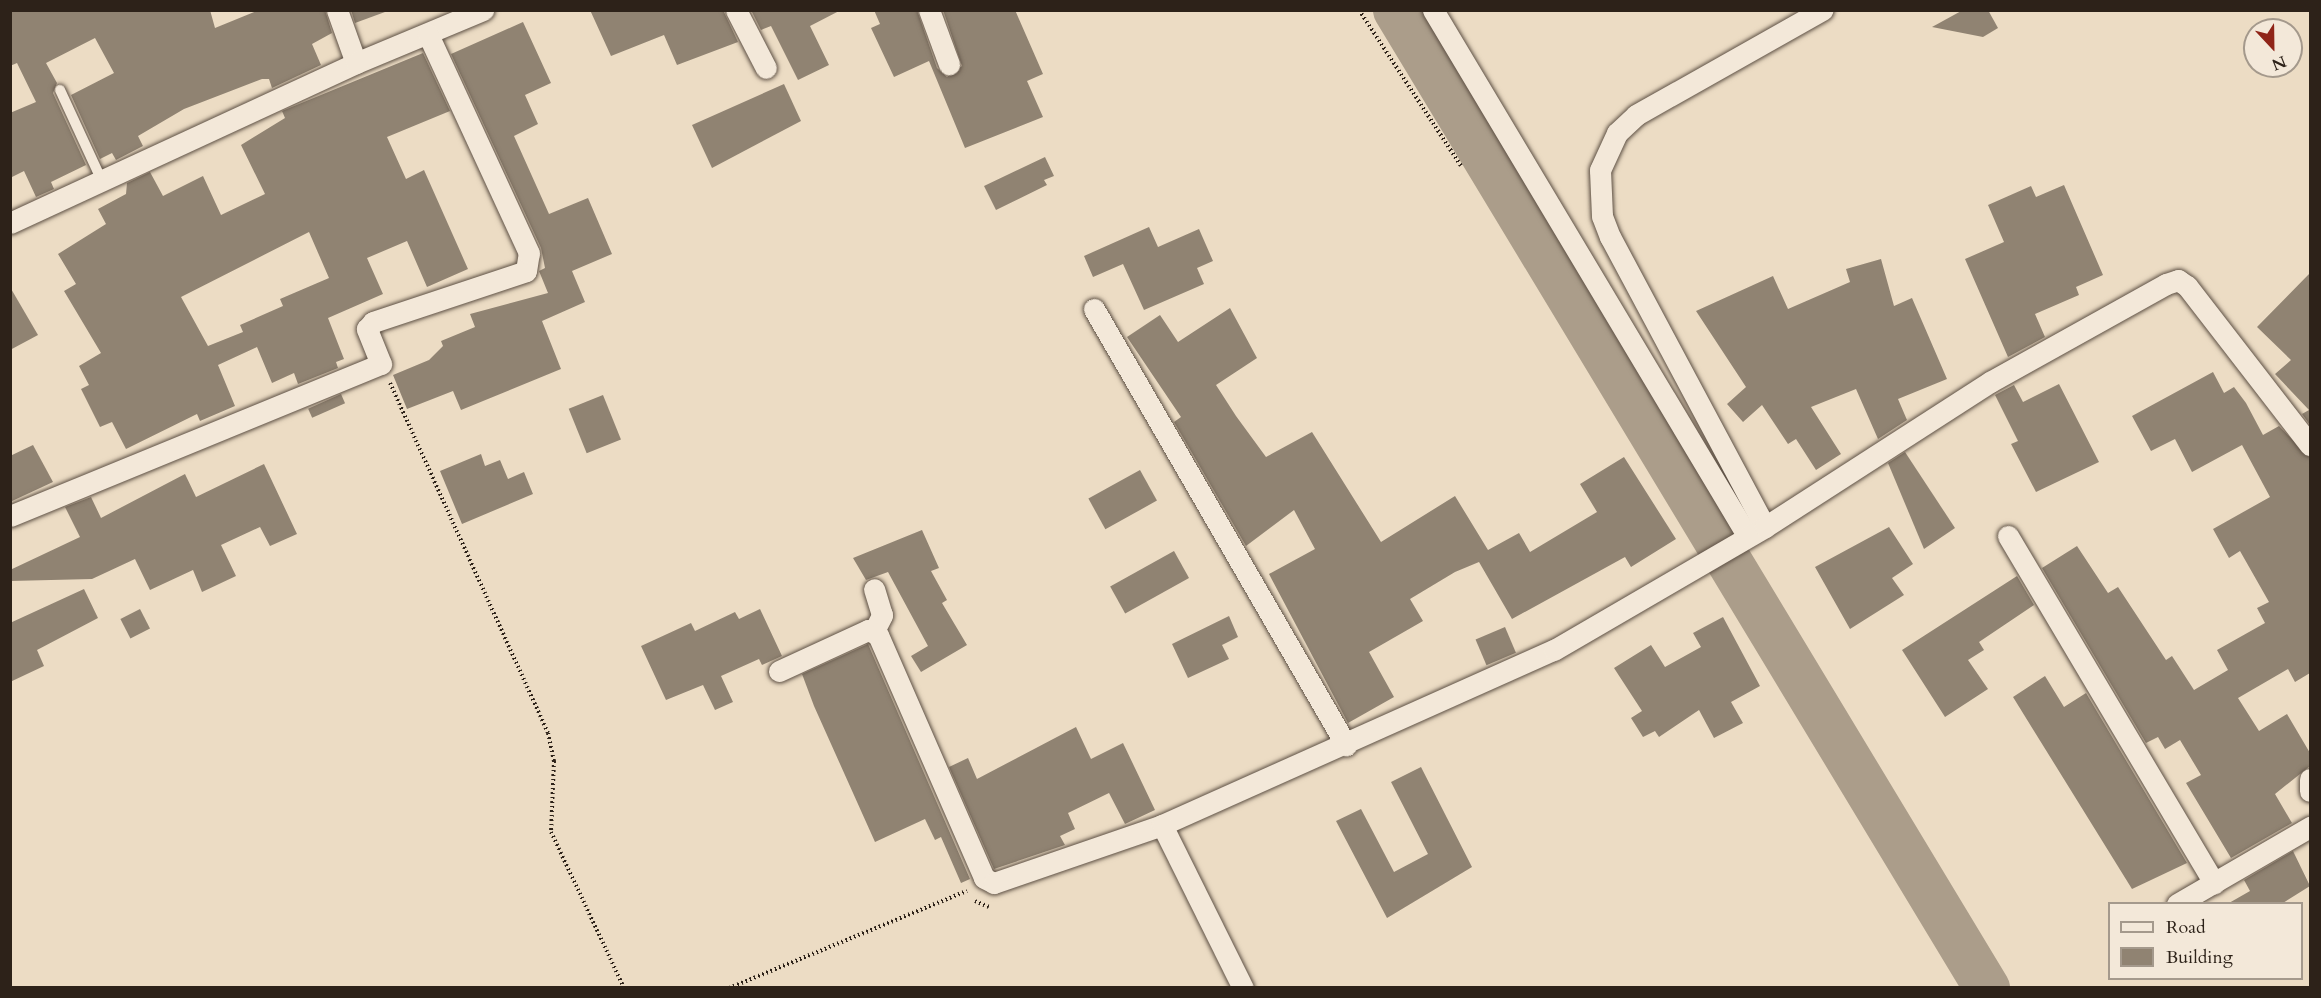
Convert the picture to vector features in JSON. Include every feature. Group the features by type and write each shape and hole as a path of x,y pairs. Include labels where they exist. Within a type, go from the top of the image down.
{"street":[{"path":"337,10 356,63"},
{"path":"10,223 356,63 483,10"},
{"path":"736,10 766,68"},
{"path":"929,10 949,63"},
{"path":"1432,10 1748,535"},
{"path":"1748,535 1610,237 1602,216 1600,170 1617,133 1635,115 1822,10"},
{"path":"10,516 381,364 367,329 373,322 517,278 530,264 428,34"},
{"path":"874,631 988,882 1162,825 1346,745 1554,650 1697,563 1748,535 1990,382 2178,280 2310,445"},
{"path":"1094,309 1346,745"},
{"path":"2008,536 2214,883"},
{"path":"779,671 874,631 882,615 874,589"},
{"path":"2310,779 2310,791"},
{"path":"1162,825 1243,987"},
{"path":"2179,902 2310,827"}],"lane":[{"path":"60,90 102,180"}],"path":[{"path":"1359,10 1461,166"},
{"path":"381,364 548,733 554,761 551,832 624,987"},
{"path":"729,987 988,882"}],"building":[{"path":"10,10 210,10 215,28 259,10 325,10 332,33 312,44 321,65 272,88 269,79 262,79 184,109 138,136 143,146 116,160 112,153 100,159 71,95 114,73 95,38 46,63 57,83 53,93 86,165 51,182 54,189 36,197 24,171 10,178 10,113 36,102 17,63 10,66"},
{"path":"351,10 384,10 385,12 355,23"},
{"path":"590,10 723,10 738,42 677,65 664,35 611,56"},
{"path":"751,10 841,10 810,26 829,65 798,80 771,26 761,30"},
{"path":"874,10 917,10 937,68 947,77 962,66 943,10 1015,10 1043,74 1027,81 1043,117 965,148 929,61 894,77 871,28 880,24"},
{"path":"1963,10 1988,10 1998,28 1983,37 1932,27"},
{"path":"523,22 551,83 525,95 538,124 514,136 549,214 588,198 612,254 572,271 585,302 542,321 561,369 461,410 453,391 407,409 393,375 429,360 443,346 441,341 475,327 470,314 548,293 539,271 545,268 541,248 451,54"},
{"path":"423,53 450,111 387,137 406,179 424,170 468,269 427,287 407,241 367,258 383,294 328,318 344,359 336,362 338,368 298,384 294,373 272,383 257,347 218,365 235,406 200,421 197,414 126,449 112,422 100,427 81,389 89,385 79,366 101,353 64,291 76,284 58,254 106,224 98,209 126,194 127,183 150,172 163,196 203,176 221,215 265,194 241,145 285,118 282,111","holes":["309,232 329,278 280,299 283,306 240,325 243,332 208,346 181,297"]},
{"path":"784,84 801,121 712,168 692,125"},
{"path":"1045,157 1054,176 1044,180 1047,185 996,210 984,186"},
{"path":"2064,185 2103,275 2076,287 2079,295 2035,314 2045,337 2008,357 1965,259 2004,242 1988,205 2031,186 2036,197"},
{"path":"1149,227 1158,247 1199,229 1213,261 1197,268 1204,284 1144,310 1123,264 1093,277 1084,256"},
{"path":"1881,259 1894,306 1912,298 1947,379 1898,399 1907,420 1878,439 1856,389 1811,407 1841,454 1816,470 1796,439 1788,444 1762,405 1743,422 1727,404 1746,387 1696,311 1773,276 1788,309 1850,282 1846,269"},
{"path":"2310,273 2310,425 2302,414 2309,410 2275,374 2291,360 2257,327"},
{"path":"10,287 38,335 10,350"},
{"path":"1230,308 1257,358 1216,385 1236,416 1266,457 1312,432 1381,542 1455,496 1488,550 1519,533 1530,552 1597,512 1580,484 1624,457 1676,539 1631,567 1625,557 1512,619 1479,562 1455,572 1410,599 1423,621 1369,652 1394,697 1348,723 1269,574 1315,549 1294,510 1246,546 1174,422 1181,417 1127,337 1160,315 1178,342"},
{"path":"2213,372 2224,393 2234,387 2246,403 2263,435 2279,426 2310,458 2310,673 2295,682 2288,669 2238,698 2259,731 2287,714 2310,753 2310,766 2275,794 2292,823 2231,858 2186,783 2201,775 2180,740 2165,749 2158,737 2146,743 2042,568 2077,546 2108,593 2118,587 2166,660 2172,656 2194,690 2228,670 2217,650 2265,623 2257,608 2269,602 2240,551 2229,558 2213,529 2270,497 2242,445 2192,472 2175,439 2151,451 2132,416"},
{"path":"2059,384 2099,462 2036,492 2011,444 2018,441 1995,395 2014,385 2023,402"},
{"path":"341,394 345,403 312,418 308,409"},
{"path":"603,395 621,440 587,453 569,409"},
{"path":"33,445 53,482 10,502 10,456"},
{"path":"1905,452 1955,528 1924,549 1888,463"},
{"path":"481,454 485,466 500,460 508,479 524,472 533,494 462,524 440,471"},
{"path":"264,464 297,534 270,546 260,527 221,545 236,576 202,592 193,570 150,590 135,559 92,579 10,581 10,570 80,537 65,507 91,497 101,518 185,474 196,497"},
{"path":"1140,470 1157,501 1105,529 1088,499"},
{"path":"1889,527 1913,564 1892,578 1904,595 1850,629 1815,567"},
{"path":"922,530 939,568 931,571 947,600 942,603 967,645 921,672 911,656 928,646 888,572 866,580 853,558"},
{"path":"1174,551 1189,578 1125,614 1110,586"},
{"path":"2017,576 2034,605 1979,642 1984,650 1968,660 1988,689 1945,717 1902,650"},
{"path":"84,589 98,618 37,650 44,666 10,682 10,623"},
{"path":"140,609 150,629 130,639 120,619"},
{"path":"760,609 782,656 762,665 759,659 721,676 733,702 715,710 703,685 666,700 641,646 691,623 695,631 735,612 739,619"},
{"path":"1229,616 1238,637 1222,645 1229,659 1188,678 1172,644"},
{"path":"1723,617 1760,686 1731,702 1743,723 1714,738 1699,710 1659,737 1655,731 1643,737 1631,718 1642,711 1614,668 1651,645 1665,667 1701,647 1693,633"},
{"path":"1505,627 1516,653 1486,665 1476,640"},
{"path":"868,644 970,879 961,883 941,837 935,840 925,819 875,842 814,706 802,674"},
{"path":"2045,676 2064,707 2086,693 2187,863 2132,889 2013,697"},
{"path":"1076,727 1091,759 1123,743 1155,810 1125,824 1109,793 1068,813 1075,829 1060,836 1065,845 994,869 949,767 968,758 977,779"},
{"path":"1421,767 1472,867 1387,918 1336,821 1361,809 1394,872 1428,854 1391,782"},
{"path":"2293,851 2310,886 2285,902 2231,902 2250,891 2244,880"}],"waterway":[{"path":"1396,10 1987,988"}]}
